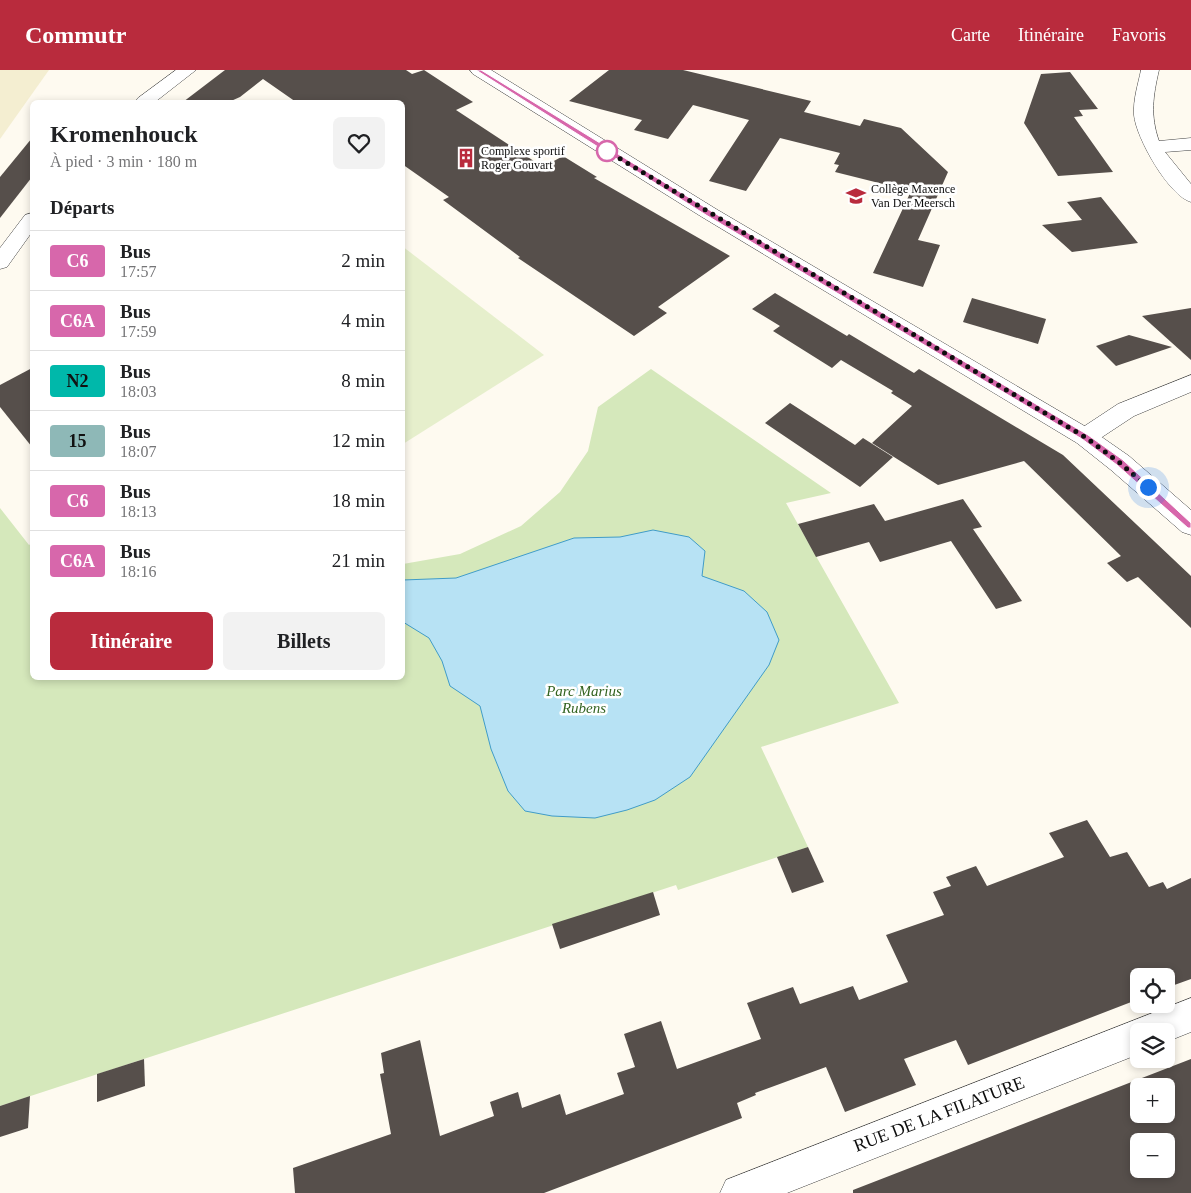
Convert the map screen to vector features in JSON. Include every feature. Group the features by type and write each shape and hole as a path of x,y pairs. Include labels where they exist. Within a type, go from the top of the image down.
{"street":[{"path":"147,100 187,70"},
{"path":"479,70 709,213 1085,437 1120,463 1191,525"},
{"path":"1150,70 1143,99 1146,132 1166,167 1191,196"},
{"path":"1153,147 1191,144"},
{"path":"0,262 30,222"},
{"path":"1085,437 1126,410 1191,383"},
{"path":"1170,1023 1191,1015"},
{"name":"RUE DE LA FILATURE","path":"739,1193 1130,1040"}],"shaded area":[{"path":"0,70 49,70 0,139"}],"green space":[{"path":"405,248 544,355 405,443"},
{"name":"Parc Marius Rubens","path":"651,369 831,493 786,503 899,703 761,747 808,847 678,890 676,885 0,1106 0,508 30,544 30,680 405,680 405,564 460,554 521,526 560,492 588,451 598,407"}],"water":[{"path":"653,530 689,537 705,551 702,576 744,591 767,612 779,640 769,665 690,777 655,800 627,810 595,818 552,816 525,811 508,791 491,749 480,706 450,686 442,661 429,638 405,623 405,580 456,578 574,538 620,537"}],"building":[{"path":"225,70 406,70 412,74 424,70 473,102 456,110 543,167 563,156 597,177 594,178 730,256 658,307 667,313 634,336 518,258 520,257 443,200 449,197 405,166 405,100 293,100 263,79 233,100 186,100"},
{"path":"609,70 683,70 811,101 804,112 860,126 864,119 901,128 948,172 918,240 940,245 923,287 873,273 911,191 835,172 839,165 834,164 840,153 780,138 746,191 709,181 749,120 693,105 668,139 634,130 642,120 569,101"},
{"path":"1070,72 1098,109 1079,110 1083,116 1074,117 1113,172 1058,176 1024,123 1041,74"},
{"path":"30,140 30,180 0,218 0,177"},
{"path":"1101,197 1138,243 1072,252 1042,225 1082,220 1067,202"},
{"path":"775,293 914,373 919,369 1063,455 1191,576 1191,628 1138,577 1127,582 1107,563 1121,556 1024,461 938,485 872,443 912,406 891,393 893,391 841,360 832,368 773,331 780,326 752,309"},
{"path":"972,298 1046,319 1038,344 963,322"},
{"path":"1191,308 1191,360 1142,316"},
{"path":"1129,335 1172,347 1116,366 1096,346"},
{"path":"30,369 30,444 0,407 0,385"},
{"path":"790,403 855,445 863,438 893,457 860,487 765,423"},
{"path":"963,499 982,527 973,529 1022,601 996,609 951,541 880,562 869,542 816,557 798,524 874,504 885,521"},
{"path":"1087,820 1110,857 1127,852 1149,887 1163,882 1167,889 1191,878 1191,979 1175,985 1175,968 1130,968 1130,1002 968,1065 956,1040 904,1059 916,1085 845,1112 826,1067 755,1093 756,1095 737,1103 742,1118 544,1193 295,1193 293,1168 391,1134 380,1074 384,1073 381,1053 420,1040 440,1136 494,1116 490,1102 518,1092 522,1108 560,1094 566,1115 624,1094 617,1073 635,1067 624,1034 661,1021 677,1069 761,1039 747,1003 793,987 800,1004 853,986 859,1000 908,982 886,935 944,915 933,892 951,886 946,877 976,866 987,886 1064,857 1049,833"},
{"path":"808,847 824,882 792,893 777,857"},
{"path":"653,892 660,915 560,949 552,924"},
{"path":"144,1059 145,1086 97,1102 97,1074"},
{"path":"1191,1059 1191,1193 853,1193 853,1190 1130,1083 1130,1123 1175,1123 1175,1078 1142,1078 1168,1068 1175,1068 1175,1065"},
{"path":"30,1096 28,1128 0,1137 0,1106"}],"bus line":[{"name":"C6","path":"479,70 709,213 1085,437 1134,474 1191,525"}],"place":[{"name":"Complexe sportif Roger Gouvart","path":"466,158"},
{"name":"Collège Maxence Van Der Meersch","path":"856,196"}],"route":[{"path":"607,151 602,148 1085,437 1106,451 1148,487"}]}
